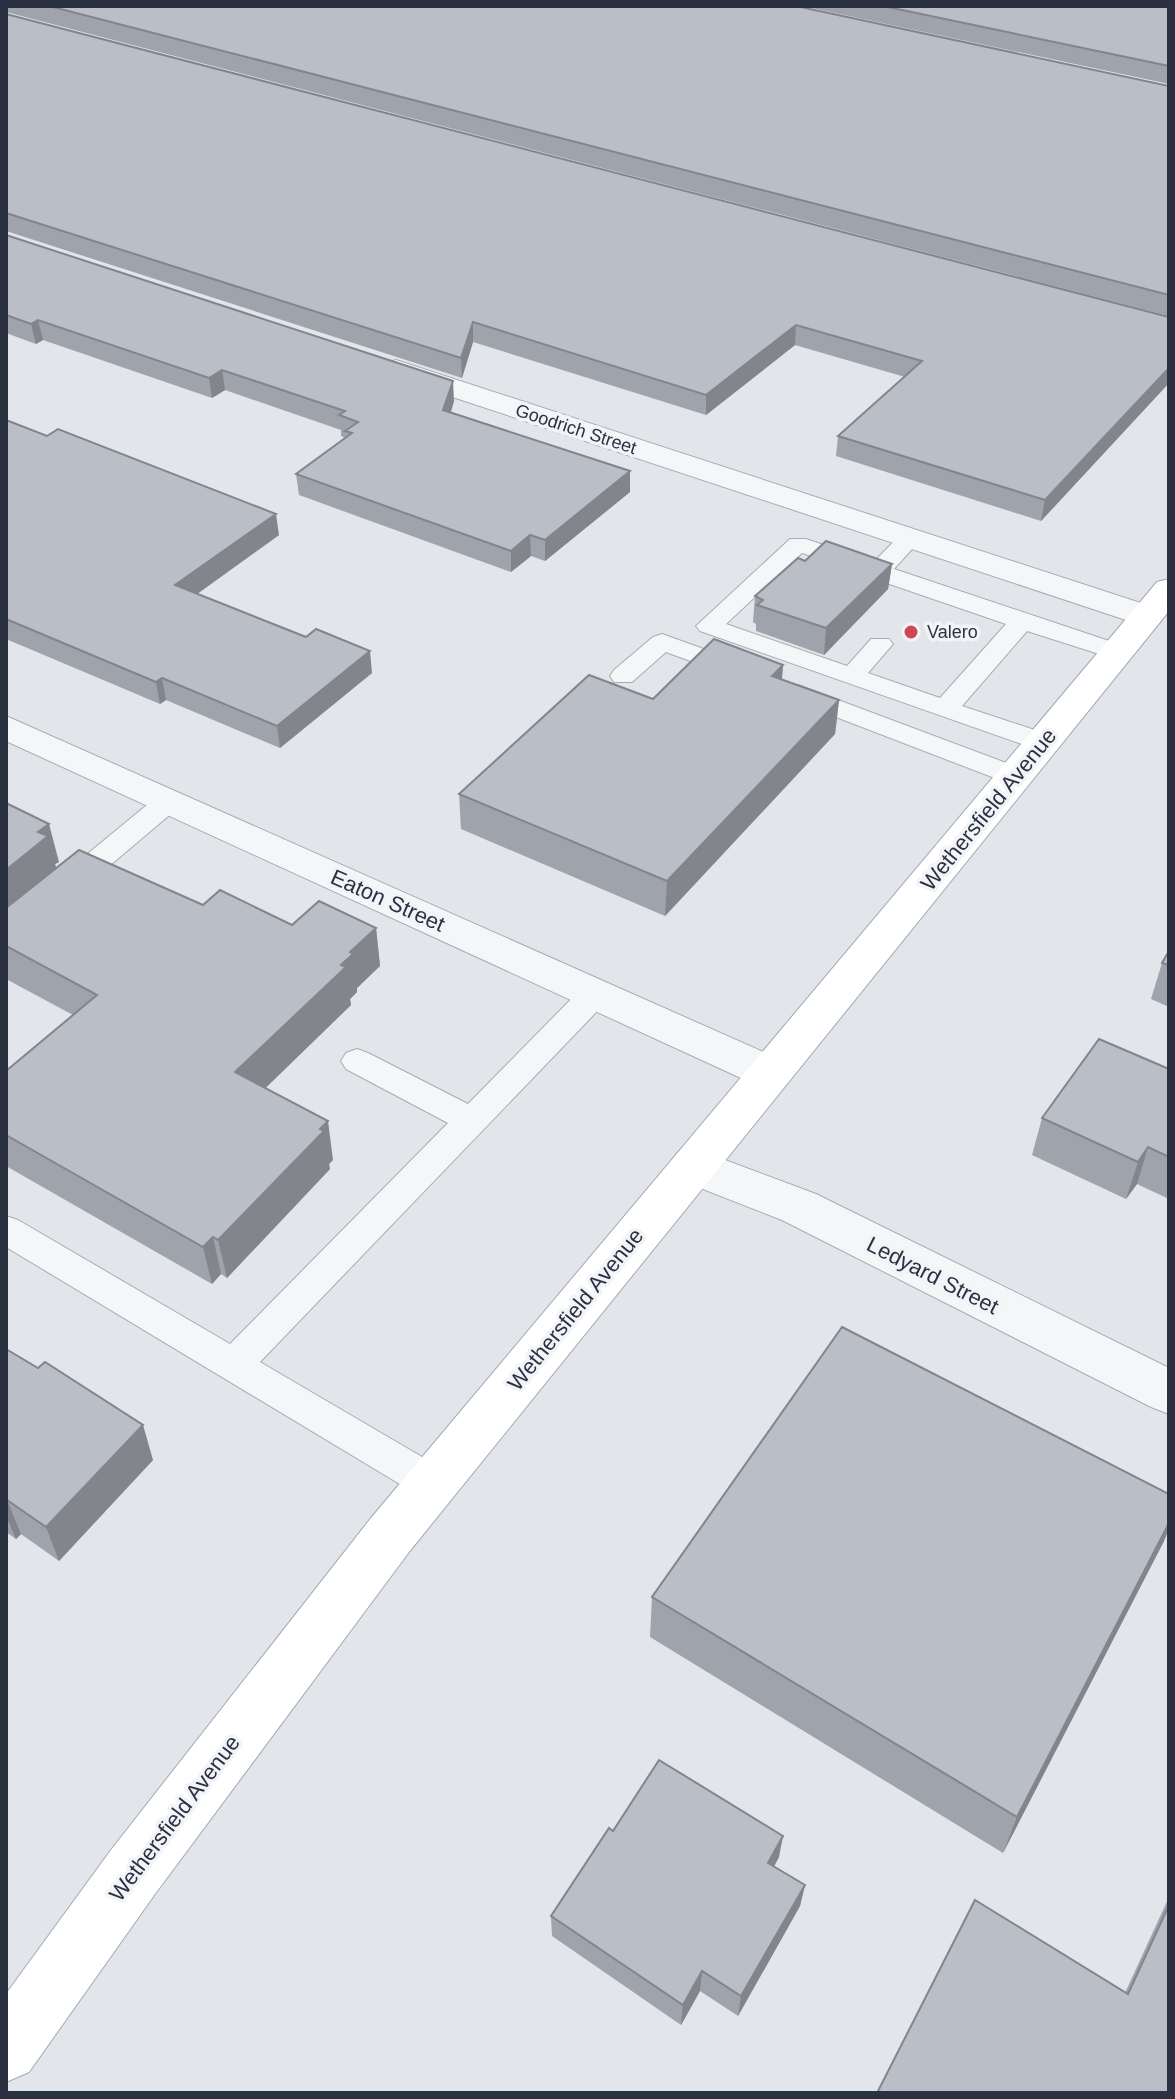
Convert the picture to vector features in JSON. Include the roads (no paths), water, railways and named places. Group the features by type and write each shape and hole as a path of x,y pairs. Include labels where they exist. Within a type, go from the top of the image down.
{"main road":[{"name":"Wethersfield Avenue","path":"6,2049 215,1762 432,1483 1158,602"}],"street":[{"name":"Goodrich Street","path":"368,360 910,538 1158,602"},
{"name":"Eaton Street","path":"6,727 770,1073"},
{"name":"Ledyard Street","path":"693,1166 799,1207 1169,1392"}],"lane":[{"path":"878,572 910,538"},
{"path":"1043,742 709,626 798,544 1118,652"},
{"path":"912,609 931,589"},
{"path":"945,709 1022,621"},
{"path":"623,676 662,642 1015,776"},
{"path":"852,676 880,644"},
{"path":"6,937 169,801"},
{"path":"232,1366 595,994"},
{"path":"357,1061 472,1121"},
{"path":"6,1230 432,1483"}],"place":[{"name":"Valero","path":"911,632"}]}
